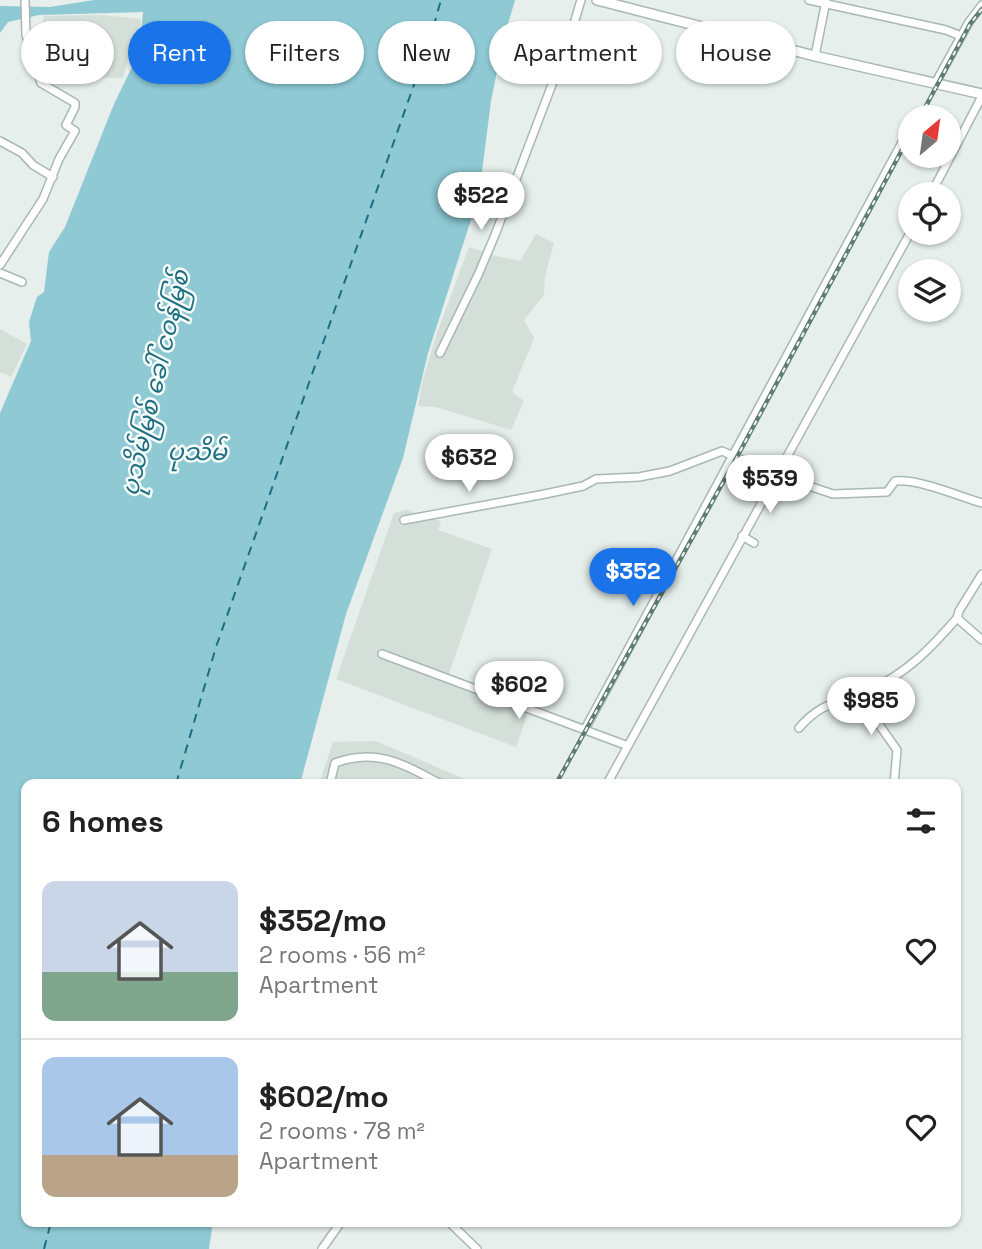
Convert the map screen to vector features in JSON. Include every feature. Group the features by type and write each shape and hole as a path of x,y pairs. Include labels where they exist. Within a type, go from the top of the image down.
{"street":[{"path":"0,265 43,199 59,159 75,131 66,125 75,103 41,83 26,35 25,0"},
{"path":"440,352 495,235 570,37 581,0"},
{"path":"597,0 815,56 936,82 982,95 936,182"},
{"path":"808,0 946,30 961,36"},
{"path":"815,56 825,2"},
{"path":"936,82 961,36 982,5"},
{"path":"0,141 22,153 33,165 52,177"},
{"path":"585,729 898,151"},
{"path":"610,779 903,245"},
{"path":"0,273 22,282"},
{"path":"404,520 583,486 596,479 639,477 670,471 722,451 776,475 833,494 887,492 895,481 900,481 982,503"},
{"path":"742,536 754,543"},
{"path":"799,728 820,708 869,690 902,672 929,651 957,618 982,574"},
{"path":"957,618 982,640"},
{"path":"382,654 628,747"},
{"path":"869,690 873,716 897,750 894,779"},
{"path":"331,779 335,763 353,756 393,760 431,779"},
{"path":"322,1249 337,1227"},
{"path":"454,1227 477,1249"}],"shaded area":[{"path":"102,15 141,19 128,21 128,60 123,78 114,78 114,21 43,21 43,16"},
{"path":"536,234 554,243 545,276 544,295 524,320 534,338 512,392 524,401 511,430 436,407 418,406 438,330 469,247 520,261"},
{"path":"0,329 27,344 11,377 0,372"},
{"path":"406,510 441,521 438,530 492,549 449,674 530,707 516,747 336,679 394,513"},
{"path":"376,741 465,779 321,779 333,742"}],"water":[{"name":"ပုသိမ်","path":"94,0 515,0 509,21 489,21 489,84 494,84 479,195 428,353 403,458 346,614 301,779 21,779 21,1227 212,1227 209,1249 0,1249 0,413 31,341 29,322 37,297 44,292 49,252 65,227 128,75 128,84 231,84 231,21 142,21 143,12 39,15 8,22 0,33 0,6 50,7"}],"ferry route":[{"path":"177,779 216,647 429,42 441,0"},
{"path":"44,1249 50,1227"}],"railway":[{"path":"926,105 970,24 982,9"},
{"path":"559,779 737,457 898,157"}],"water label":[{"name":"ပုသိမ်မြစ် ခေါ် ငဝန်မြစ်","path":"155,383"}]}
